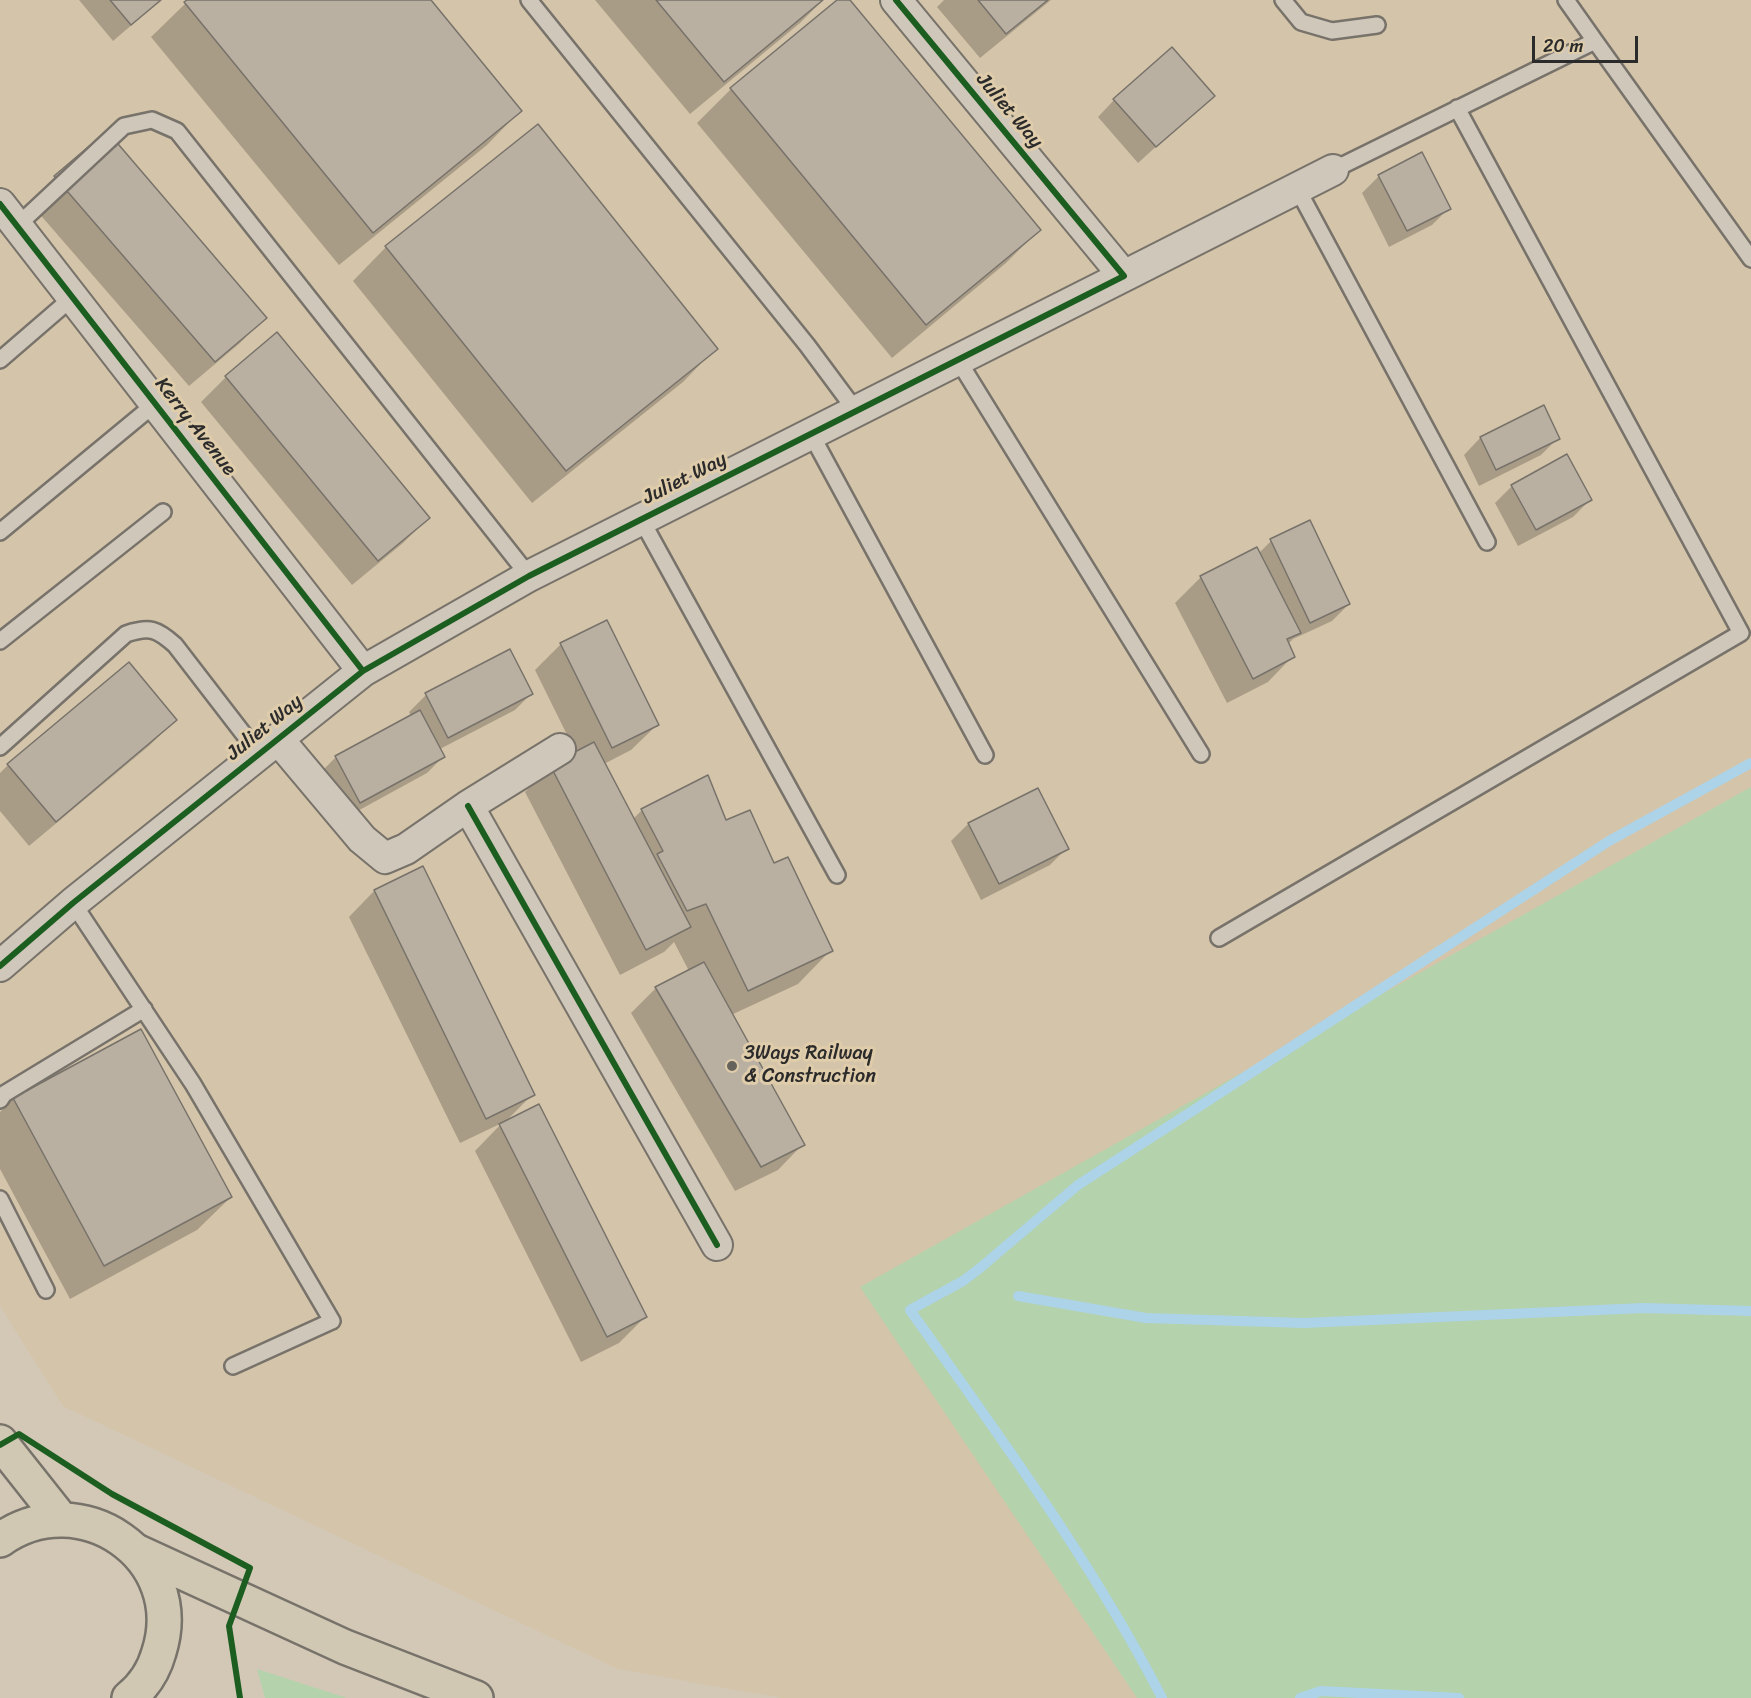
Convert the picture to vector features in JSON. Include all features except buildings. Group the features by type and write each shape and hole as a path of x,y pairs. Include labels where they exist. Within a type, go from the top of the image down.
{"main road":[{"path":"0,1442 61,1519"},
{"path":"0,1540 30,1524 61,1519 89,1523 116,1534 138,1552 345,1647 476,1698"},
{"path":"129,1698 138,1691 155,1666 164,1637 164,1606 155,1577 138,1552"},
{"path":"155,1666 160,1698"}],"street":[{"name":"Juliet Way","path":"0,966 73,903 363,671 529,576 1124,276 896,0"},
{"path":"1124,276 1333,170"},
{"name":"Kerry Avenue","path":"5,210 363,671"},
{"path":"269,746 362,839 385,858 406,849 468,806 560,749"},
{"path":"468,806 717,1245"}],"lane":[{"path":"529,0 807,345 856,411"},
{"path":"1283,0 1301,22 1332,31 1377,25"},
{"path":"1566,0 1751,259"},
{"path":"1333,170 1595,41"},
{"path":"1219,938 1741,633 1457,108"},
{"path":"5,210 124,126 152,120 177,131 529,576"},
{"path":"1297,188 1487,542"},
{"path":"0,360 73,297"},
{"path":"958,360 1201,754"},
{"path":"0,532 156,403"},
{"path":"811,434 985,755"},
{"path":"0,640 163,512"},
{"path":"641,519 837,875"},
{"path":"0,747 126,634 149,629 161,633 175,645 269,746"},
{"path":"73,903 193,1084 332,1321 233,1366"},
{"path":"0,1100 4,1095 144,1009"},
{"path":"0,1199 46,1290"}],"shaded area":[{"path":"0,0 1751,0 1751,787 861,1287 1137,1698 782,1698 618,1669 63,1406 0,1306"}],"green space":[{"path":"1751,787 1751,1698 1137,1698 860,1287"},
{"path":"257,1669 347,1698 265,1698"}],"waterway":[{"path":"1162,1698 1075,1548 910,1310 963,1281 1078,1185 1609,841 1751,763"},
{"path":"1018,1296 1146,1318 1304,1323 1644,1308 1751,1311"},
{"path":"1300,1698 1321,1691 1459,1698"}],"cycle path":[{"path":"0,966 73,903 363,671 529,576 1124,276 896,0"},
{"path":"0,204 363,671"},
{"path":"468,806 717,1245"},
{"path":"0,1445 19,1434 112,1494 250,1568 229,1626 240,1698"}],"place":[{"name":"3Ways Railway & Construction","path":"732,1066"}]}
